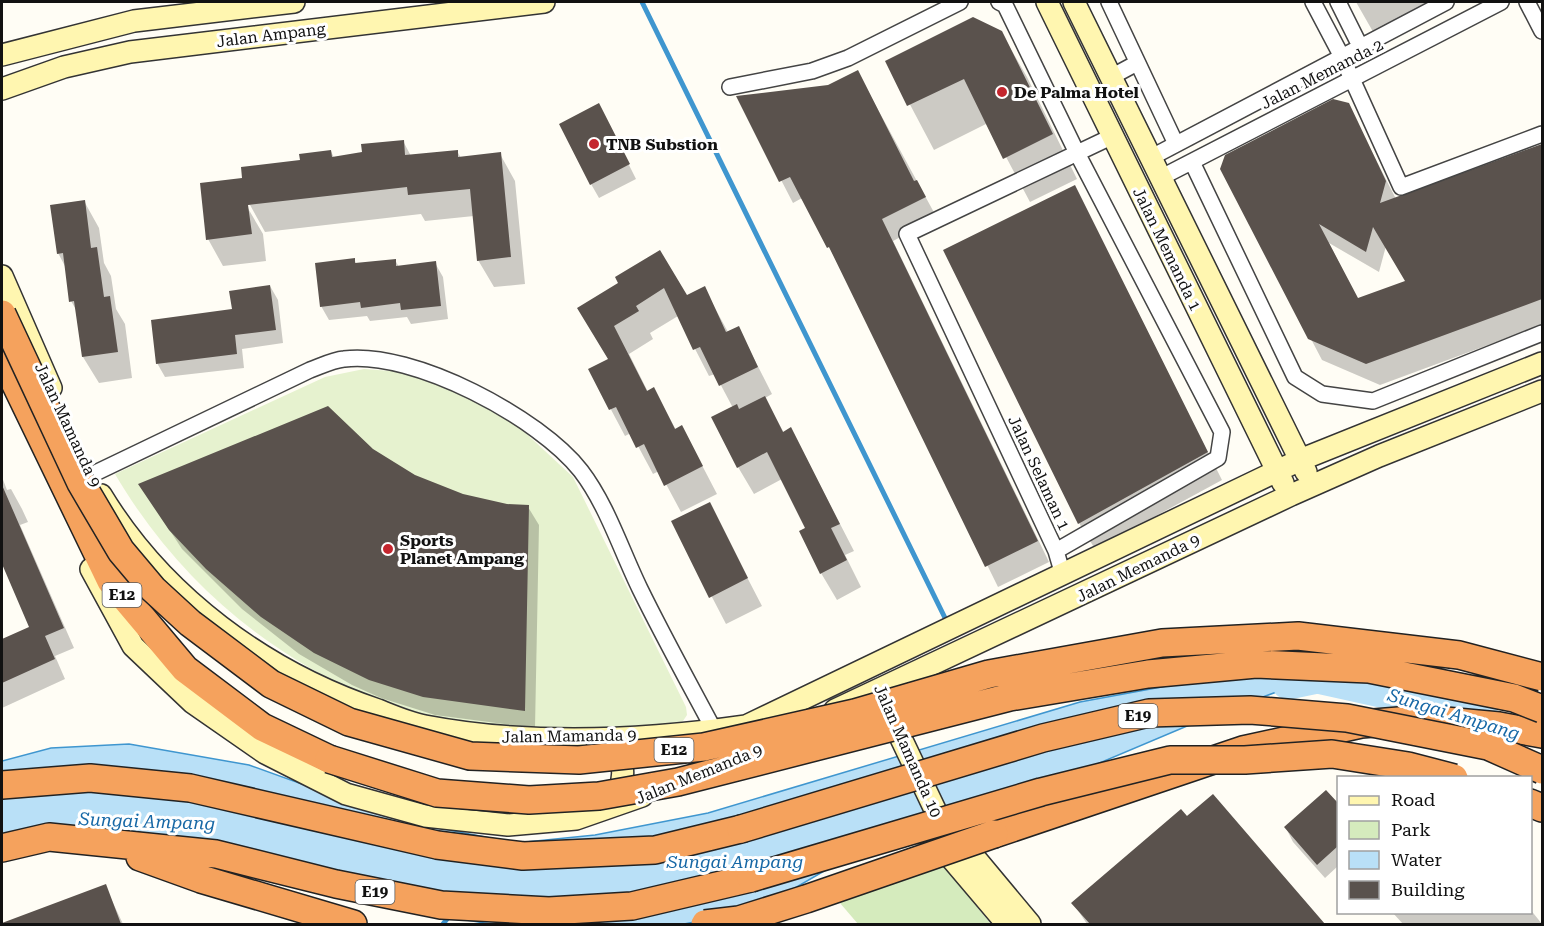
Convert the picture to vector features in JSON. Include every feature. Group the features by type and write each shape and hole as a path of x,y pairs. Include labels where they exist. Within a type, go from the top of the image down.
{"highway":[{"name":"E12","path":"2,314 81,483 121,551 168,603 190,623 271,684 349,722 470,756 579,760 704,747 855,713 989,674 1162,643 1298,636 1459,655 1542,677"},
{"name":"E12","path":"2,356 111,581 185,669 262,727 329,759 437,793 530,800 599,796 678,782 1010,697 1148,674 1256,664 1369,669 1514,698 1542,709"},
{"name":"E19","path":"2,785 90,778 190,788 437,845 523,856 655,850 741,829 1043,738 1149,713 1250,710 1347,718 1488,746 1542,770"},
{"path":"705,924 739,920 806,899 1243,750 1361,724 1424,718 1499,726 1542,734"},
{"name":"E19","path":"2,848 50,837 216,854 336,884 441,905 549,911 632,906 751,878 1041,792 1170,760 1245,760 1332,754 1408,766 1450,776"},
{"path":"107,844 201,879 353,924"},
{"path":"441,905 522,924"}],"street":[{"name":"Jalan Ampang","path":"2,55 134,21 294,2"},
{"name":"Jalan Ampang","path":"2,89 64,67 130,51 544,2"},
{"path":"730,87 812,71 860,53 960,2"},
{"path":"999,2 1005,5 1077,153"},
{"name":"Jalan Memanda 1","path":"1047,2 1276,472 1291,495"},
{"name":"Jalan Memanda 1","path":"1074,2 1312,485"},
{"path":"1109,2 1176,144"},
{"path":"1313,2 1342,57 1401,187 1542,134"},
{"path":"1338,2 1360,45"},
{"name":"Jalan Memanda 2","path":"1150,158 1342,57 1360,45 1446,2"},
{"name":"Jalan Memanda 2","path":"1160,178 1501,2"},
{"path":"1527,2 1542,31"},
{"path":"1111,77 1137,63"},
{"name":"Jalan Selaman 1","path":"1077,153 1222,432 1218,458 1056,551 907,234 939,219 1077,153 1113,136"},
{"path":"1192,162 1295,377 1322,394 1373,401 1542,333"},
{"name":"Jalan Mamanda 9","path":"2,276 89,476 106,504 160,574 189,602 216,624 269,660 340,698 423,726 505,738 601,738 714,730"},
{"path":"89,476 290,379 345,358 381,361 414,368 459,385 503,407 570,457 593,489 641,590 714,730 739,748 760,751"},
{"name":"Jalan Memanda 9","path":"714,730 746,726 1300,460 1542,363"},
{"name":"Jalan Memanda 9","path":"56,469 90,568 133,646 193,703 265,753 346,794 425,816 508,825 576,819 605,811 760,751 879,687 1012,628 1312,485 1542,391"},
{"path":"1251,420 1274,408"},
{"path":"1056,551 1063,575"},
{"name":"Jalan Mamanda 10","path":"870,665 901,741 945,831 951,858 1007,924"},
{"path":"820,718 847,718 874,724 901,741"},
{"path":"601,738 616,750 623,767 620,789 605,811"},
{"name":"Jalan Mamanda 10","path":"945,831 965,846 1030,924"}],"green space":[{"name":"Sports Planet Ampang","path":"364,369 404,372 465,393 517,425 573,477 686,707 687,715 683,721 637,732 472,728 428,720 370,698 293,658 224,607 165,545 115,474 325,377"},
{"path":"931,851 991,924 858,924 840,903"}],"water":[{"name":"Sungai Ampang","path":"1221,676 1317,677 1206,718 1064,778 843,860 757,910 684,924 490,924 449,917 240,851 2,850 2,761 51,748 129,744 249,765 407,822 516,843 595,835 708,813 1080,702"}],"building":[{"name":"De Palma Hotel","path":"973,17 1002,31 1053,134 1003,159 964,79 907,106 885,61"},
{"path":"858,70 914,181 917,180 926,197 882,219 1038,541 985,567 829,247 827,248 790,177 779,182 736,96 828,85"},
{"path":"1333,99 1349,103 1386,181 1380,203 1542,144 1542,299 1366,364 1308,339 1220,169 1225,155","holes":["1319,224 1366,252 1373,227 1405,281 1358,298"]},
{"name":"TNB Substion","path":"599,103 630,164 590,185 559,124"},
{"path":"404,140 405,155 458,150 458,157 501,152 511,257 477,261 470,189 408,195 407,187 248,205 252,234 206,240 200,183 242,178 241,167 300,160 299,154 331,150 332,157 362,152 361,144"},
{"path":"1075,185 1208,452 1078,524 943,250"},
{"path":"85,200 91,248 97,247 104,297 110,296 118,352 82,357 74,301 69,302 63,253 57,254 50,205"},
{"path":"660,250 687,295 705,286 726,332 739,326 758,367 719,386 700,347 693,350 664,288 636,306 639,311 614,326 647,391 654,387 675,429 682,425 703,466 664,486 644,444 636,448 616,407 609,410 588,369 608,359 577,308 618,283 615,277"},
{"path":"355,258 355,263 396,259 396,266 436,261 441,306 401,310 400,303 361,308 360,302 320,307 315,263"},
{"path":"270,285 276,330 235,335 237,354 156,364 151,320 232,309 229,291"},
{"path":"765,396 783,432 791,427 840,524 831,528 847,560 820,574 799,531 805,528 767,452 737,468 711,417 737,404 739,409"},
{"path":"328,406 373,449 415,475 463,494 507,504 529,505 525,711 423,697 369,680 314,653 261,617 206,569 169,530 138,484"},
{"path":"2,485 64,628 45,636 55,659 2,683 2,639 29,627 2,564"},
{"path":"710,502 748,578 709,598 671,521"},
{"path":"1326,790 1337,802 1337,847 1317,865 1284,827"},
{"path":"1213,794 1325,924 1090,924 1071,903 1181,809 1187,816"},
{"path":"106,884 121,924 2,924 2,923"}],"waterway":[{"path":"642,2 948,624"},
{"name":"Sungai Ampang","path":"1288,683 1317,677 1421,700 1485,721"},
{"path":"443,924 451,914"}],"place":[{"name":"De Palma Hotel","path":"1002,92"},
{"name":"TNB Substion","path":"594,144"},
{"name":"Sports Planet Ampang","path":"388,549"}]}
